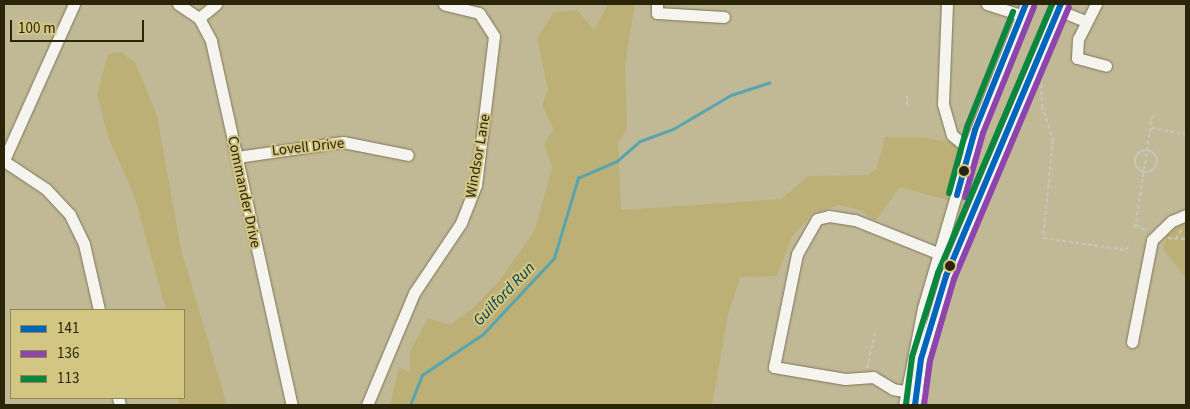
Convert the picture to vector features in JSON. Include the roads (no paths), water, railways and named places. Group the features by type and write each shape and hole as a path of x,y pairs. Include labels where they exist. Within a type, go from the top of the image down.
{"street":[{"path":"74,4 4,161 46,189 70,215 84,244 99,309"},
{"name":"Commander Drive","path":"178,4 199,18 211,41 287,393 292,405"},
{"path":"199,18 216,4"},
{"name":"Windsor Lane","path":"367,405 416,288 461,223 476,184 494,36 479,13 444,4"},
{"path":"657,4 657,13 724,17"},
{"path":"947,4 943,104 952,135 970,150"},
{"path":"987,4 1021,15"},
{"path":"913,397 923,308 970,150 1026,4"},
{"path":"1096,4 1085,21 1077,58 1106,66"},
{"path":"904,405 913,397 921,359 946,276 1060,7 1085,21"},
{"name":"Lovell Drive","path":"237,157 344,142 408,155"},
{"path":"1132,342 1146,255 1159,231 1186,215"},
{"path":"913,397 873,377 845,379 774,367 789,285 807,230 816,219 829,216 855,220 940,254"}],"waterway":[{"name":"Guilford Run","path":"410,405 422,375 483,334 554,258 578,178 617,161 640,141 673,129 731,95 769,83"}]}
